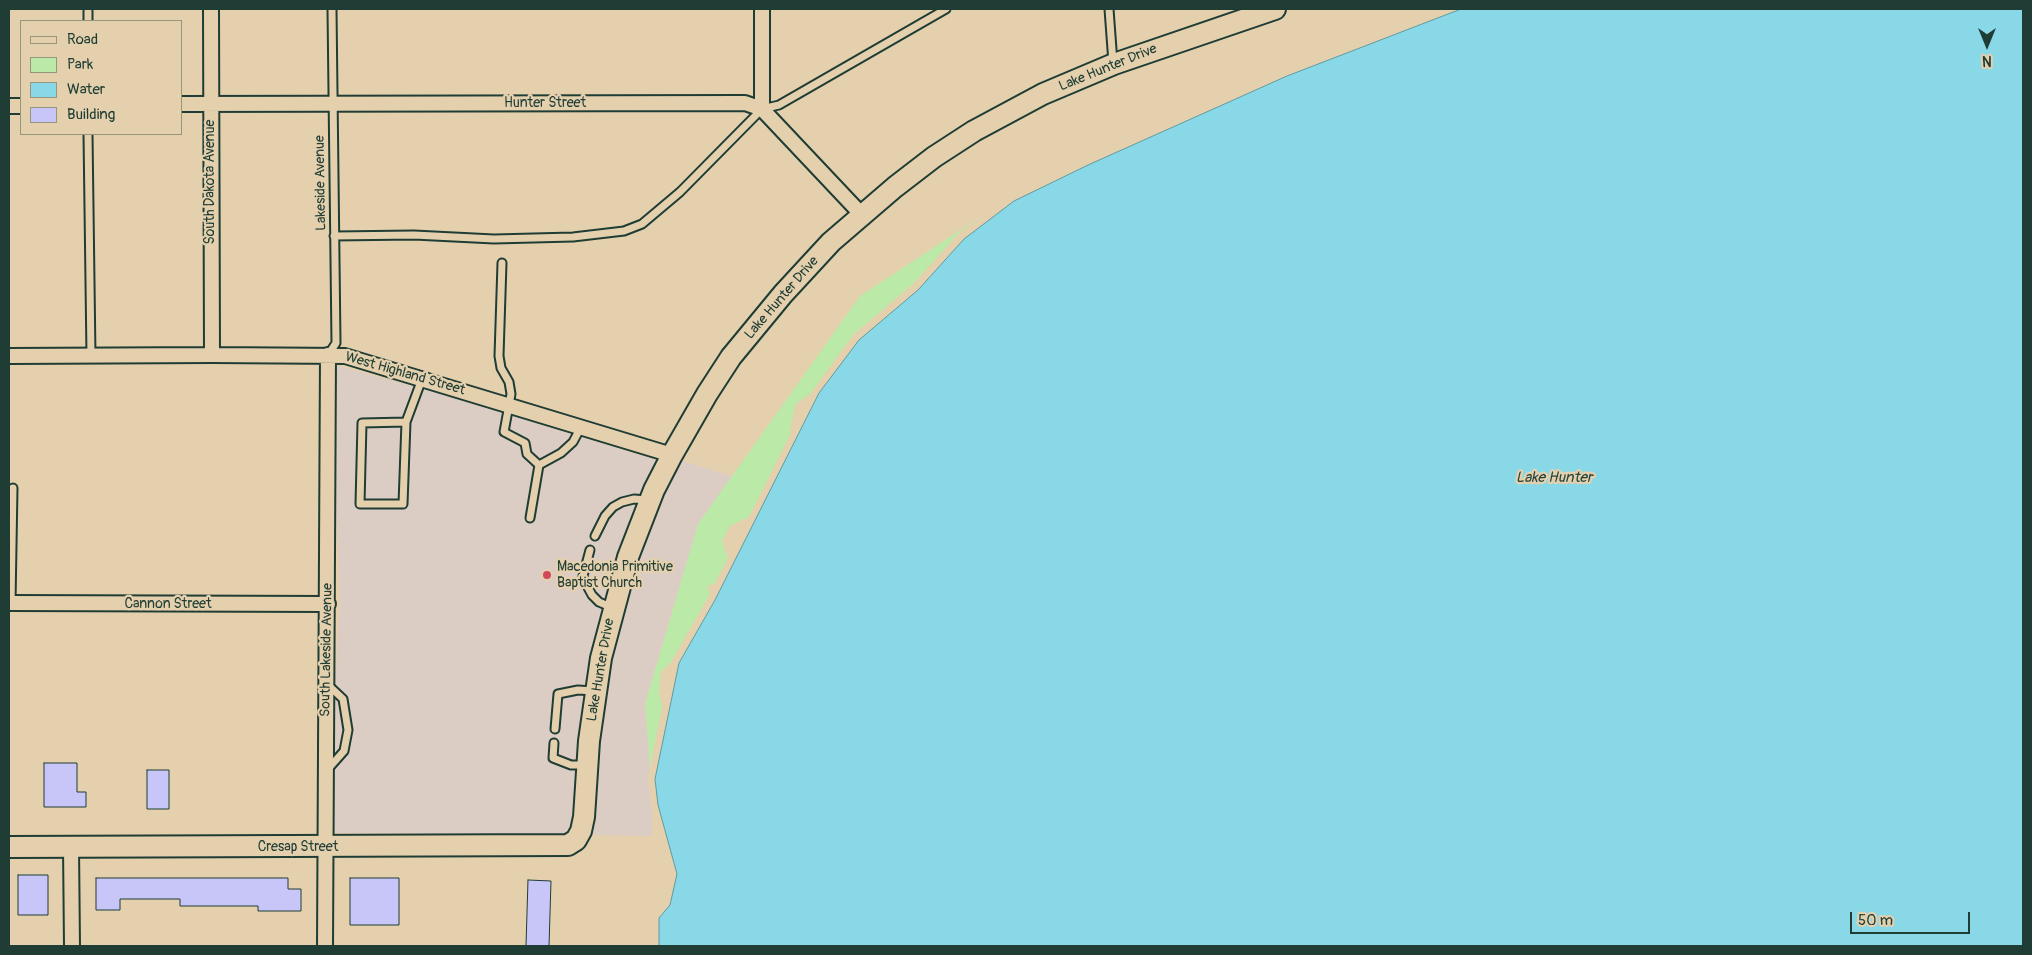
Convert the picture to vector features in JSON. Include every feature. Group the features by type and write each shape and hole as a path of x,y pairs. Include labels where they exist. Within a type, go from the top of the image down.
{"street":[{"name":"South Dakota Avenue","path":"210,9 212,354"},
{"path":"762,9 762,109 862,215"},
{"name":"Lake Hunter Drive","path":"581,831 584,816 587,765 601,658 628,557 650,501 672,455 707,394 737,350 783,294 831,242 895,186 934,157 974,131 1043,94 1114,64 1275,9"},
{"name":"Hunter Street","path":"182,104 745,103 762,109"},
{"name":"West Highland Street","path":"9,356 212,354 328,354 345,356 672,455"},
{"name":"South Lakeside Avenue","path":"325,946 328,354"},
{"name":"Cannon Street","path":"10,603 328,604"},
{"name":"Cresap Street","path":"9,847 561,846 568,845 576,840 581,831"},
{"path":"72,847 72,946"}],"lane":[{"name":"Lakeside Avenue","path":"328,354 336,343 332,9"},
{"path":"334,236 414,235 504,239 573,237 624,230 642,224 680,192 762,109 779,105 946,9"},
{"path":"1109,9 1114,64"},
{"path":"88,135 91,356"},
{"path":"502,263 499,356 501,368 509,382 509,405 504,432 525,443 527,454 539,465"},
{"path":"406,422 362,423 360,504 403,504 406,422 422,379"},
{"path":"539,465 561,453 572,442 580,427"},
{"path":"530,518 539,465"},
{"path":"10,603 13,488"},
{"path":"594,536 605,516 613,507 634,499 650,501"},
{"path":"590,550 583,576 585,582 592,595 599,602 613,608"},
{"path":"326,771 344,751 348,730 343,699 327,684"},
{"path":"555,728 558,694 578,690 596,691"},
{"path":"554,743 553,758 571,764 587,765"}],"shaded area":[{"path":"336,365 448,396 660,461 593,655 584,700 573,827 567,835 338,833 333,829 335,686 340,595 336,506"},
{"path":"679,460 732,476 698,524 645,704 650,768 648,777 652,809 652,836 588,835 592,828 590,826 597,742 609,660 636,561 662,494 678,466"}],"green space":[{"path":"982,216 960,232 913,284 853,335 811,393 796,404 790,435 749,517 730,526 722,541 728,558 715,583 707,587 710,594 671,662 661,672 659,692 662,707 650,768 645,704 698,524 860,296"}],"water":[{"name":"Lake Hunter","path":"1461,9 2023,9 2023,946 659,946 659,918 670,905 677,874 658,805 655,779 679,663 715,600 819,393 859,340 918,290 964,239 1014,201 1088,165 1287,76"}],"building":[{"path":"44,763 77,763 77,792 86,792 86,807 44,807"},
{"path":"147,770 169,770 169,809 147,809"},
{"path":"18,875 48,875 48,915 18,915"},
{"path":"96,878 288,878 288,889 301,889 301,911 258,911 258,906 180,906 180,899 120,899 120,910 96,910"},
{"path":"350,878 399,878 399,925 350,925"},
{"path":"528,880 551,881 549,946 526,946"}],"place":[{"name":"Macedonia Primitive Baptist Church","path":"547,575"}]}
